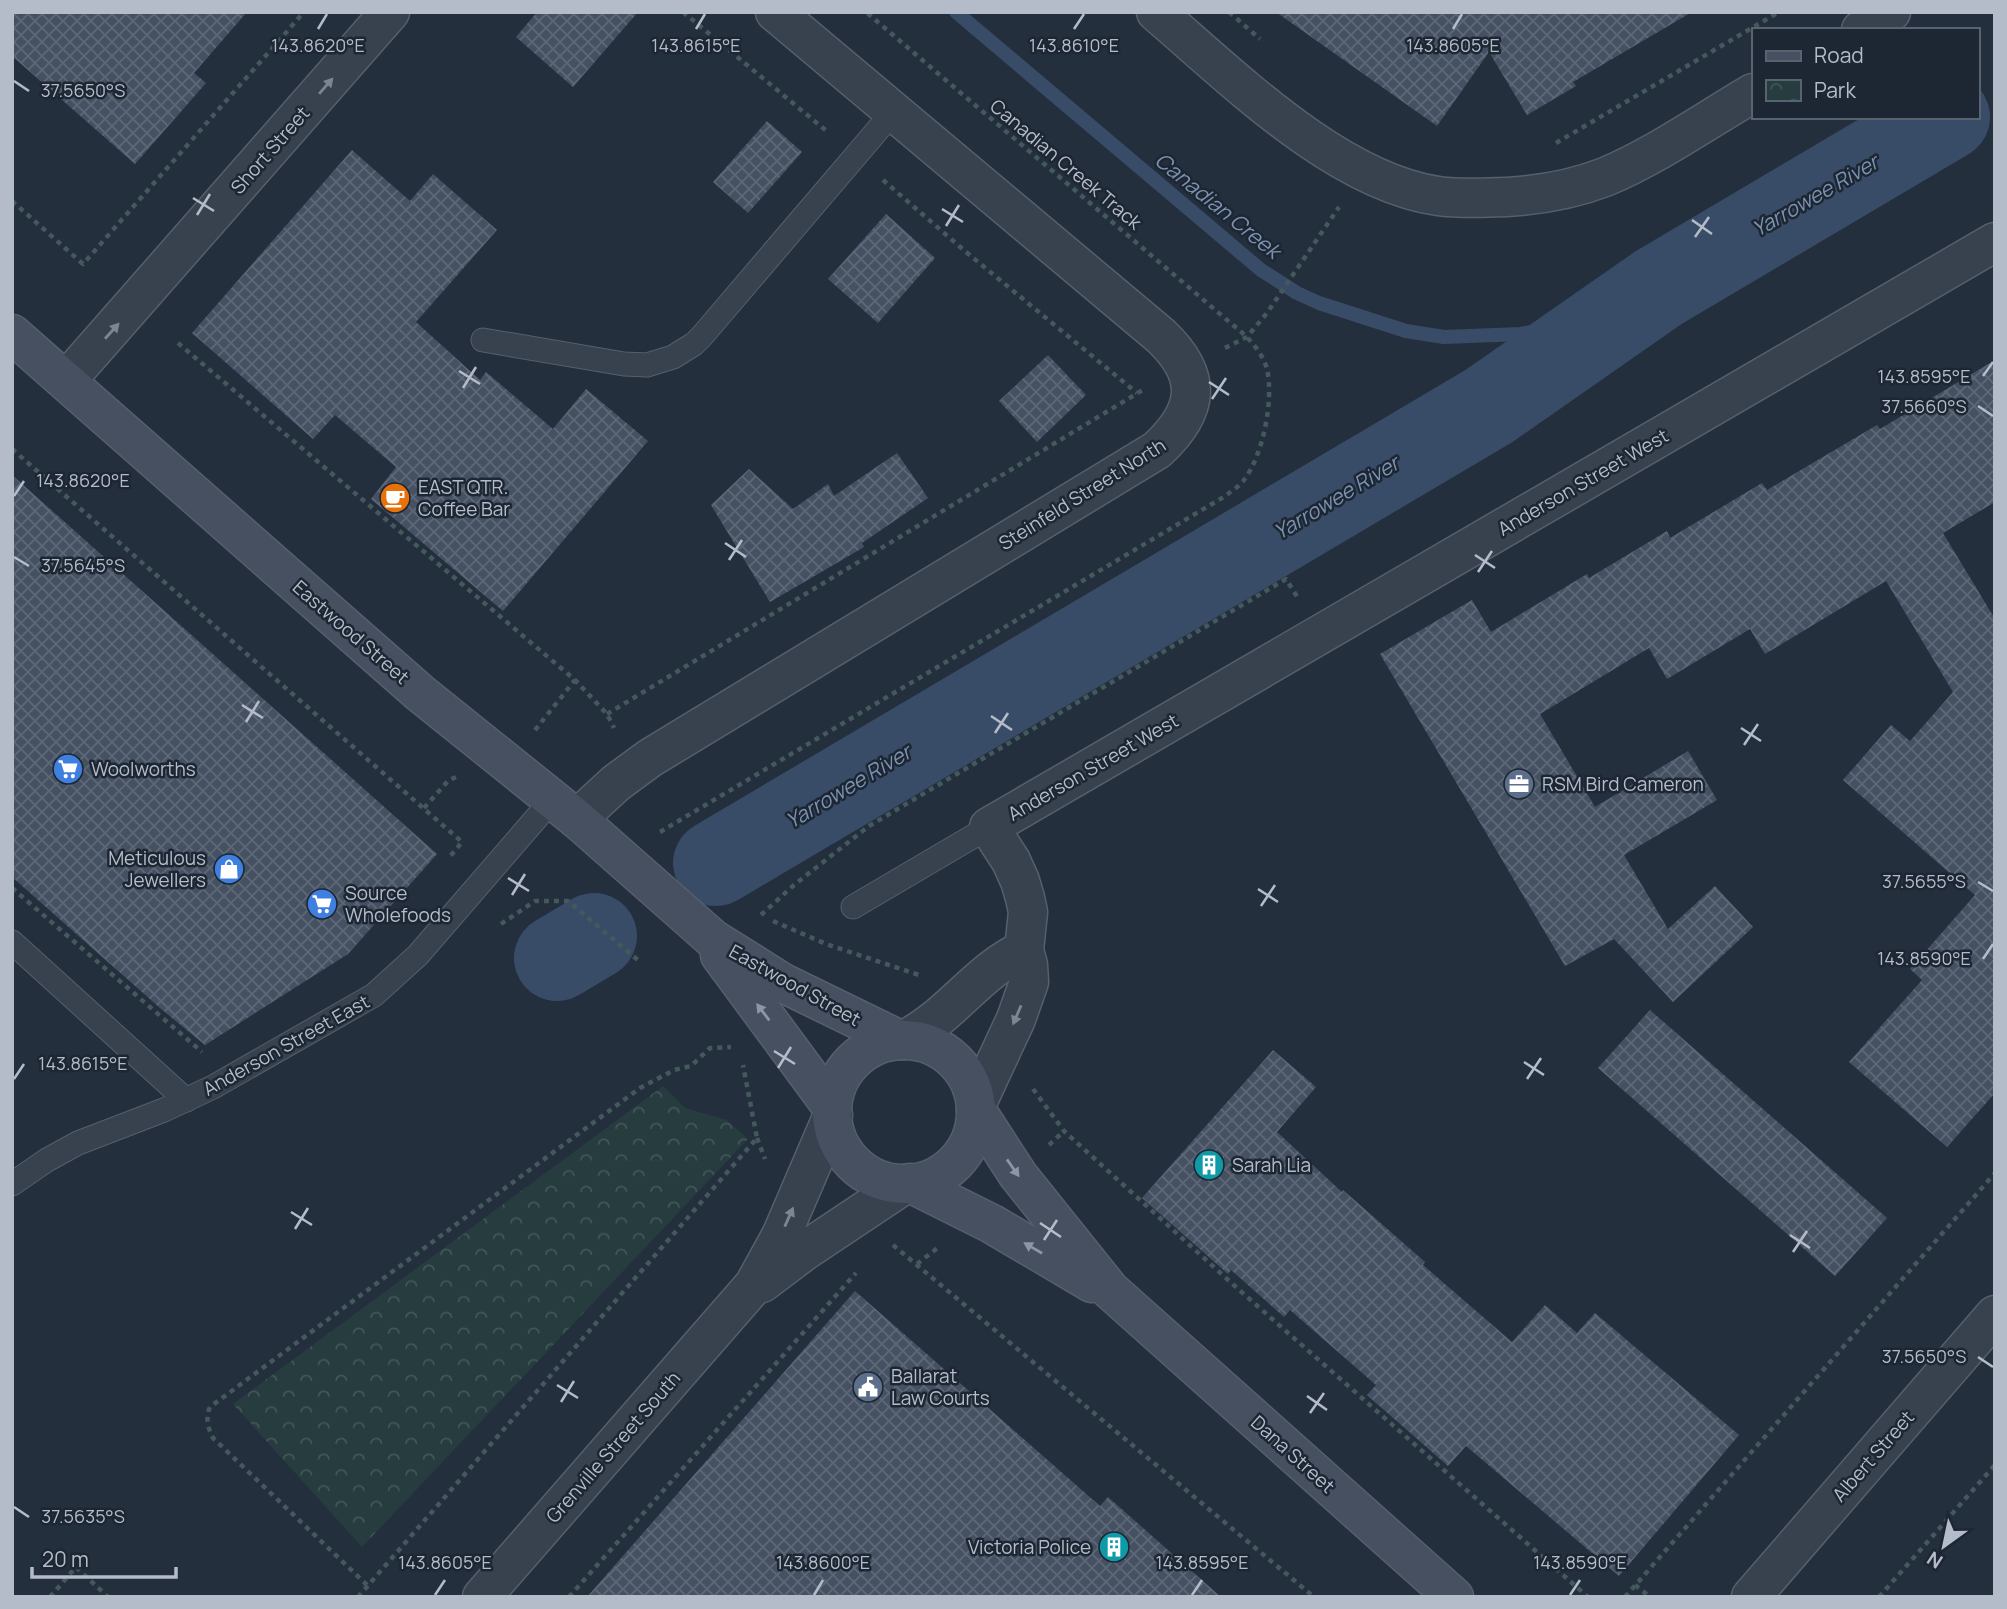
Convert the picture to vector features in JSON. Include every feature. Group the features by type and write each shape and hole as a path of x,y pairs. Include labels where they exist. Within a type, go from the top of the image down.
{"street":[{"name":"Short Street","path":"66,381 390,12"},
{"name":"Steinfeld Street North","path":"564,810 616,783 650,758 1157,450 1171,438 1186,417 1192,395 1192,382 1183,359 1174,348 775,12"},
{"path":"1156,12 1279,116 1337,155 1365,171 1412,190 1437,196 1490,198 1561,190 1608,176 1752,94"},
{"path":"1864,28 1891,12"},
{"name":"Anderson Street West","path":"976,1108 1027,992 1030,974 1024,950 1028,912 1023,889 1011,861 989,827 1995,242"},
{"name":"Eastwood Street","path":"12,334 420,693 564,810 694,923 765,973 902,1040"},
{"name":"Eastwood Street","path":"694,923 766,1016 832,1111"},
{"path":"902,1040 920,1041 934,1047 958,1064 970,1083 976,1108 972,1137 958,1160 936,1176 923,1182 907,1184 878,1178 855,1164 839,1142 832,1111 834,1092 848,1066 871,1048 902,1040 944,1015 999,962 1024,950"},
{"name":"Dana Street","path":"976,1108 1026,1184 1094,1271 1132,1311 1454,1597"},
{"name":"Grenville Street South","path":"482,1597 744,1298 773,1253 832,1111"},
{"name":"Grenville Street South","path":"744,1298 803,1252 907,1184"},
{"name":"Dana Street","path":"907,1184 976,1216 1038,1251 1132,1311"},
{"name":"Albert Street","path":"1751,1597 1995,1315"}],"lane":[{"path":"483,340 624,364 647,365 673,357 694,344 893,111"},
{"name":"Anderson Street East","path":"12,1184 78,1143 186,1100 361,1004 389,983 564,810"},
{"name":"Anderson Street West","path":"853,907 989,827"},
{"path":"12,942 186,1100"}],"path":[{"path":"12,201 83,264 304,12"},
{"path":"178,343 575,680 607,714 1138,393 682,12"},
{"name":"Canadian Creek Track","path":"653,836 1236,488 1244,481 1260,445 1269,409 1267,368 1257,348 1247,337 866,12"},
{"path":"1229,12 1270,47"},
{"path":"1550,146 1779,12"},
{"path":"1247,337 1267,313 1308,251"},
{"path":"12,449 462,842 447,860"},
{"path":"761,915 794,884 869,826 1286,579"},
{"path":"533,733 575,680"},
{"path":"12,888 201,1052 213,1045"},
{"path":"501,924 534,901 568,901 639,961"},
{"path":"367,1585 213,1438 207,1419 210,1407 640,1088 674,1070 691,1066 710,1048 740,1046"},
{"path":"358,1597 757,1138 743,1059"},
{"path":"1026,1078 1064,1131 1237,1288 1587,1596"},
{"path":"1625,1597 1995,1173"},
{"path":"887,1239 1314,1597"},
{"path":"569,1597 865,1263"},
{"path":"1879,1597 1995,1465"},
{"path":"50,1597 76,1567 108,1597"},
{"path":"1635,1585 1650,1597"}],"green space":[{"path":"663,1086 685,1108 727,1120 748,1139 362,1547 233,1404"}],"building":[{"path":"12,12 247,12 194,73 206,83 135,164 12,56"},
{"path":"537,12 638,12 573,87 516,37"},
{"path":"1276,12 1692,12 1573,82 1576,86 1527,115 1489,52 1437,126"},
{"path":"767,121 802,152 748,213 713,182"},
{"path":"352,150 410,201 433,174 497,230 416,322 480,380 486,372 553,429 586,389 648,441 503,611 371,499 396,467 335,415 313,439 192,333"},
{"path":"886,214 935,258 878,323 828,279"},
{"path":"1048,355 1086,395 1037,442 999,401"},
{"path":"1995,360 1995,502 1943,533 1995,619 1995,1093 1947,1147 1849,1062 1922,980 1910,969 1975,895 1843,780 1891,725 1910,741 1953,692 1886,581 1765,654 1750,629 1667,679 1649,648 1540,714 1595,807 1688,751 1717,800 1624,855 1668,929 1715,886 1753,927 1673,1002 1614,939 1565,966 1380,654 1472,600 1491,632 1587,574 1589,578 1667,531 1670,538 1762,483 1767,490 1877,425 1880,429"},
{"path":"897,453 928,498 862,543 864,547 770,602 711,505 749,469 793,509 828,484 834,496"},
{"path":"12,475 437,854 348,954 205,1045 12,877"},
{"path":"1650,1010 1887,1218 1835,1276 1598,1068"},
{"path":"1273,1050 1316,1087 1277,1132 1512,1342 1545,1305 1577,1333 1595,1313 1739,1435 1619,1576 1466,1446 1448,1466 1367,1395 1376,1385 1290,1310 1284,1317 1231,1270 1228,1274 1142,1198"},
{"name":"Ballarat Law Courts","path":"855,1291 1100,1506 1108,1497 1221,1597 587,1597"}],"waterway":[{"name":"Canadian Creek","path":"956,12 1261,270 1297,293 1319,303 1406,331 1444,337 1520,334 1566,326 1658,288"},
{"name":"Yarrowee River","path":"716,863 1489,406 1658,288 1944,119"},
{"name":"Yarrowee River","path":"557,958 594,936"}],"place":[{"name":"EAST QTR. Coffee Bar","path":"395,498"},
{"name":"Woolworths","path":"68,769"},
{"name":"RSM Bird Cameron","path":"1519,784"},
{"name":"Meticulous Jewellers","path":"229,869"},
{"name":"Source Wholefoods","path":"322,904"},
{"name":"Sarah Lia","path":"1209,1165"},
{"name":"Ballarat Law Courts","path":"868,1387"},
{"name":"Victoria Police","path":"1114,1547"}]}
